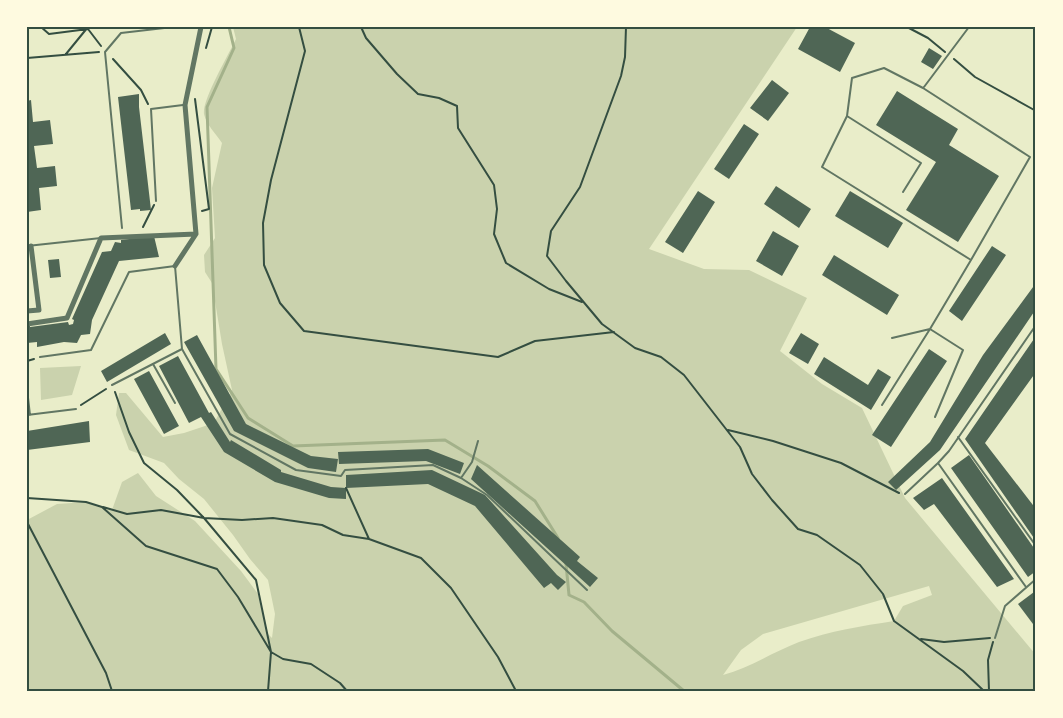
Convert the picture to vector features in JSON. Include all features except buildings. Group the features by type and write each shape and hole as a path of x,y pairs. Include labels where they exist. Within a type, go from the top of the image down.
{"street":[{"path":"175,266 196,234 184,105 201,27"},
{"path":"27,324 67,318 100,238 196,234"},
{"path":"27,311 39,310 29,246"}],"lane":[{"path":"122,228 105,52 121,33 173,27"},
{"path":"923,88 969,27"},
{"path":"882,405 930,329 971,260 1030,157 923,88 884,68 852,78 847,116 822,167 971,260"},
{"path":"156,201 151,110 184,105"},
{"path":"847,116 921,163 903,192"},
{"path":"29,246 100,238"},
{"path":"40,357 91,350 129,272 175,266 182,349 230,434 296,470 341,476 345,470 433,465 461,478 487,495 587,590"},
{"path":"905,494 938,463 1036,325"},
{"path":"892,338 930,329 963,350 935,417"},
{"path":"112,385 182,349"},
{"path":"153,364 175,403"},
{"path":"27,389 29,415 76,409"},
{"path":"958,437 1036,546"},
{"path":"461,478 472,462 478,441"},
{"path":"938,463 1026,587"},
{"path":"994,638 1005,606 1036,579"}],"path":[{"path":"27,28 32,27"},
{"path":"41,27 49,34 88,28"},
{"path":"203,57 213,27"},
{"path":"299,27 305,51 272,180 263,233 264,265 280,303 304,331 498,357 535,341 614,332"},
{"path":"361,27 366,38 418,94 439,98 457,106 458,128 494,185 497,209 494,234 506,263 549,289 585,303"},
{"path":"626,27 625,57 621,76 580,187 550,231 548,256 602,324 635,348 661,357 684,375 740,447 752,474 798,528 817,535 860,565 883,594 894,621 963,671 984,691"},
{"path":"907,27 928,38 975,77 1036,111"},
{"path":"88,28 105,52 141,90 151,110"},
{"path":"66,54 88,28"},
{"path":"27,58 105,52"},
{"path":"194,214 209,209 195,97"},
{"path":"140,236 156,201"},
{"path":"76,409 112,385 129,432 144,463 177,490 204,518 256,580 271,652 268,691"},
{"path":"728,430 773,441 841,463 898,493 905,494"},
{"path":"346,488 369,539"},
{"path":"27,498 86,502 127,513 161,510 204,518 242,520 273,518 322,525 343,535 369,539 421,558 451,588 498,657 516,691"},
{"path":"102,507 146,546 217,569 238,597 271,652 283,659 311,664 340,683 346,691"},
{"path":"27,522 106,673 112,691"},
{"path":"919,639 944,642 994,638 988,660 989,691"}],"green space":[{"path":"233,27 797,27 649,249 704,269 749,270 807,298 780,351 822,384 862,408 905,498 1036,655 1036,691 27,691 27,520 57,504 86,502 112,510 122,482 138,473 156,496 195,521 241,571 258,594 267,633 272,638 275,614 268,580 204,499 179,479 164,463 129,450 116,415 119,393 126,393 163,437 184,433 214,423 232,390 212,283 205,272 204,255 215,238 212,188 222,143 204,114 211,88 236,39","holes":["929,586 932,595 903,606 894,621 811,638 723,675 741,650 763,634"]},
{"path":"81,366 72,395 41,400 40,368"}],"waterway":[{"path":"229,27 234,48 207,107 216,369 248,418 293,446 445,440 488,466 535,501 558,538"},
{"path":"566,564 569,595 584,602 612,631 684,691"}]}
